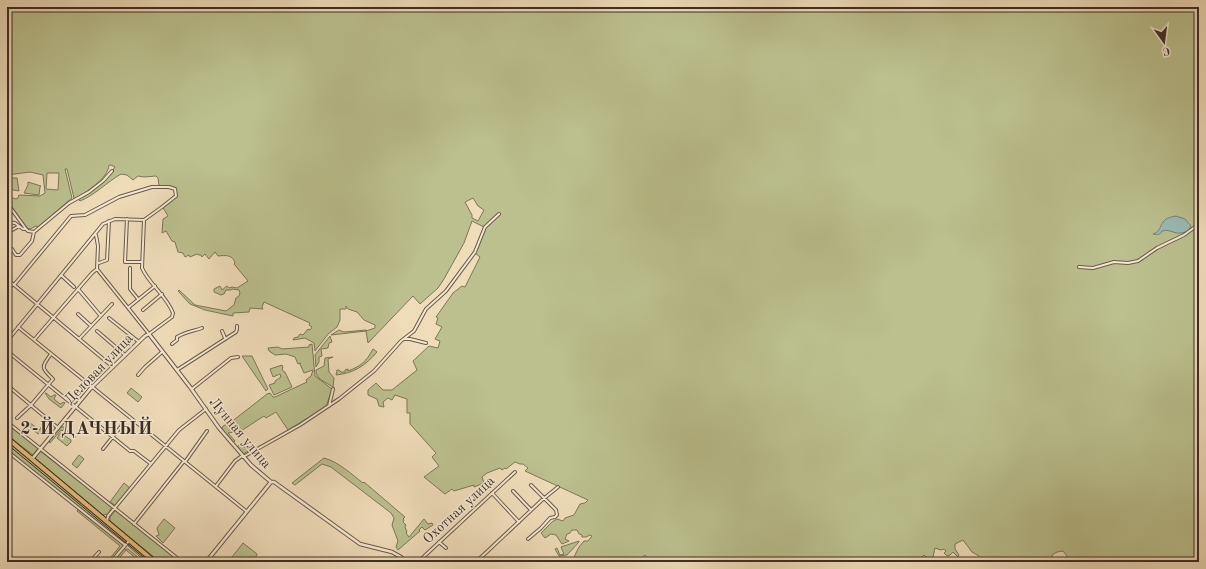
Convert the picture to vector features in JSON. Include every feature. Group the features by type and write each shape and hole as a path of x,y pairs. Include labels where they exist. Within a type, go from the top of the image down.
{"main road":[{"path":"7,438 155,562"}],"street":[{"path":"12,249 16,255 21,254 32,241 34,232 69,203 89,192 103,181 112,171"},
{"path":"7,292 71,216 85,215 119,197 152,187 172,187 175,189 176,196 144,220 115,219 103,224 96,235 7,341"},
{"path":"8,204 26,229"},
{"path":"215,486 235,461 300,425 329,406 374,371 403,339 414,331 426,309 446,291 475,252 485,227 499,214"},
{"path":"127,219 124,262 142,262"},
{"path":"143,310 162,294 142,268 144,220"},
{"path":"98,264 107,260 110,221"},
{"path":"7,222 15,223 23,229 34,232"},
{"path":"1078,267 1093,268 1114,262 1128,263 1138,261 1157,248 1184,235 1199,224"},
{"path":"7,233 19,226"},
{"path":"34,340 97,269 98,240 96,235"},
{"path":"130,268 130,289 138,299"},
{"name":"Лунная улица","path":"97,269 129,307 243,456 263,476 271,482 274,482 360,544 392,552 406,562"},
{"path":"61,275 74,287"},
{"path":"7,279 113,367"},
{"path":"129,307 155,286"},
{"path":"78,289 100,315"},
{"name":"Деловая улица","path":"32,459 92,387 138,342 172,317 172,311 162,294"},
{"path":"79,338 112,304"},
{"path":"78,314 90,325"},
{"path":"109,318 138,342"},
{"path":"176,370 236,332 237,326"},
{"path":"18,327 246,511"},
{"path":"172,344 177,340 177,337 182,334 202,328"},
{"path":"97,331 125,355"},
{"path":"222,331 225,338"},
{"path":"403,339 426,343"},
{"path":"7,351 130,451 134,451 151,464"},
{"path":"138,375 162,352"},
{"path":"17,418 31,405 53,379 44,369 43,364 52,354"},
{"path":"191,389 231,358 238,357"},
{"path":"7,385 58,428"},
{"path":"329,406 333,389"},
{"path":"105,520 180,429 206,409"},
{"path":"7,422 182,562"},
{"path":"103,449 123,424"},
{"path":"134,524 185,461 207,431"},
{"path":"7,451 125,545"},
{"name":"Охотная улица","path":"418,562 515,472"},
{"path":"206,562 271,482"},
{"path":"528,539 550,518 557,515 556,510 531,485"},
{"path":"476,562 558,486"},
{"path":"513,491 531,510"},
{"path":"492,493 519,522"},
{"path":"105,520 108,516"},
{"path":"111,562 129,540"},
{"path":"439,542 446,548"},
{"path":"90,562 99,552"}],"green space":[{"path":"7,7 1199,7 1199,562 1067,562 1064,559 1067,556 1063,551 1052,555 1053,562 981,562 979,556 972,552 963,540 955,544 955,549 959,555 958,557 953,552 947,556 944,553 946,551 944,549 941,550 935,548 933,557 928,560 924,555 916,562 650,562 645,555 637,562 573,562 579,547 584,541 588,541 592,536 582,537 577,530 572,530 567,534 565,539 569,541 562,544 556,535 551,534 545,538 541,533 557,519 563,521 565,518 574,515 580,504 585,503 588,500 525,471 528,468 523,464 515,462 506,469 505,468 502,470 500,468 487,473 482,477 484,483 474,487 474,485 454,491 452,489 445,494 424,477 439,466 432,457 436,453 410,424 410,413 407,413 407,399 395,395 392,400 388,398 383,402 384,407 379,406 377,399 368,395 368,390 376,383 383,390 392,390 417,370 413,361 429,346 438,348 440,341 435,339 442,327 436,324 438,318 436,317 453,293 462,286 465,287 480,257 475,253 484,227 472,221 464,243 438,288 420,304 413,296 368,343 366,331 375,328 375,325 364,320 357,312 348,309 346,306 346,309 340,309 340,320 337,327 328,334 315,351 314,343 305,338 293,340 300,334 303,335 308,329 310,330 312,327 309,325 310,323 264,302 262,307 263,309 250,308 249,312 233,313 233,316 205,310 190,304 178,291 179,290 195,305 226,311 234,305 236,298 240,293 239,290 226,290 224,294 221,295 214,292 214,289 220,286 222,290 227,286 229,288 237,288 248,281 234,264 233,258 229,256 218,256 215,252 209,259 205,254 202,257 201,255 197,254 190,257 189,255 185,257 183,253 178,252 175,242 172,241 166,231 162,233 163,219 168,216 162,206 175,195 174,189 159,186 158,178 156,176 138,176 133,180 127,175 121,174 80,201 78,199 104,182 115,167 109,165 108,170 101,180 75,199 67,169 65,169 72,198 38,227 36,226 30,229 27,228 7,200 7,196 16,199 19,195 40,196 45,193 43,175 30,172 7,175 7,168 11,162 9,160 10,154 7,152","holes":["47,173 59,173 58,190 46,189","473,198 478,206 484,210 478,221 472,218 472,215 465,202"]},
{"path":"8,178 17,178 19,191 8,189"},
{"path":"28,182 41,186 39,195 24,193"},
{"path":"339,330 344,332 366,330 331,335"},
{"path":"330,336 332,342 329,343 328,348 321,349 322,356 319,357 319,362 316,367 315,355"},
{"path":"312,344 315,376 332,389 326,407 288,430 276,412 266,418 264,416 241,431 228,433 235,441 233,443 222,429 223,426 230,423 267,394 270,393 273,397 275,397 307,382 306,380 311,376 313,370 304,373 300,364 301,363 298,364 295,357 286,354 275,355 269,351 268,348 278,347 282,349 309,347 309,345"},
{"path":"373,349 377,352 364,365 354,371 336,375 337,370 345,372 345,370 348,369 348,371 360,365"},
{"path":"242,356 252,356 268,389 266,391"},
{"path":"333,357 328,359 329,372 334,378 333,387 317,376 316,370 324,366 325,358"},
{"path":"282,365 282,369 292,387 274,395 269,385 275,383 275,381 281,377 280,374 273,377 270,369"},
{"path":"131,388 142,397 138,402 127,393"},
{"path":"45,393 51,397 56,395 54,399 60,404 65,403 61,408 49,399"},
{"path":"30,423 40,430 41,427 46,428 49,432 38,434 28,425"},
{"path":"7,424 38,448 33,455 7,435"},
{"path":"61,427 66,427 76,437 75,438 64,429 62,431 61,430 50,443 49,441"},
{"path":"60,433 71,440 67,446 57,438"},
{"path":"7,441 126,541 123,543 7,449"},
{"path":"241,444 247,449 250,447 252,449 243,454 237,447"},
{"path":"40,451 112,507 108,514 103,515 35,458"},
{"path":"79,455 84,459 77,468 72,464"},
{"path":"324,458 340,465 363,483 364,482 405,517 403,522 406,525 406,533 409,537 424,519 428,524 432,523 433,525 425,530 422,527 419,530 420,531 398,550 396,547 398,541 392,525 394,518 391,513 331,467 322,464 295,485 292,483"},
{"path":"124,483 130,488 116,506 110,502"},
{"path":"78,509 123,544 123,546 109,562 107,562 120,546 77,511"},
{"path":"116,510 181,562 160,562 110,521 110,517"},
{"path":"164,519 175,528 163,543 156,536 159,535 157,528"},
{"path":"579,541 567,555 559,556 555,549 557,548 560,555 564,554 561,547"},
{"path":"243,543 257,554 252,562 228,562"},
{"path":"129,544 152,562 146,562 128,546"},
{"path":"124,549 128,549 144,562 140,562 126,550 116,562 113,562"}],"water":[{"path":"1176,216 1185,219 1191,226 1188,231 1176,233 1165,230 1159,234 1153,234 1159,230 1163,222 1170,217"}],"tram line":[{"path":"7,444 149,562"}],"district":[{"name":"2-Й ДАЧНЫЙ","path":"87,429"}]}
